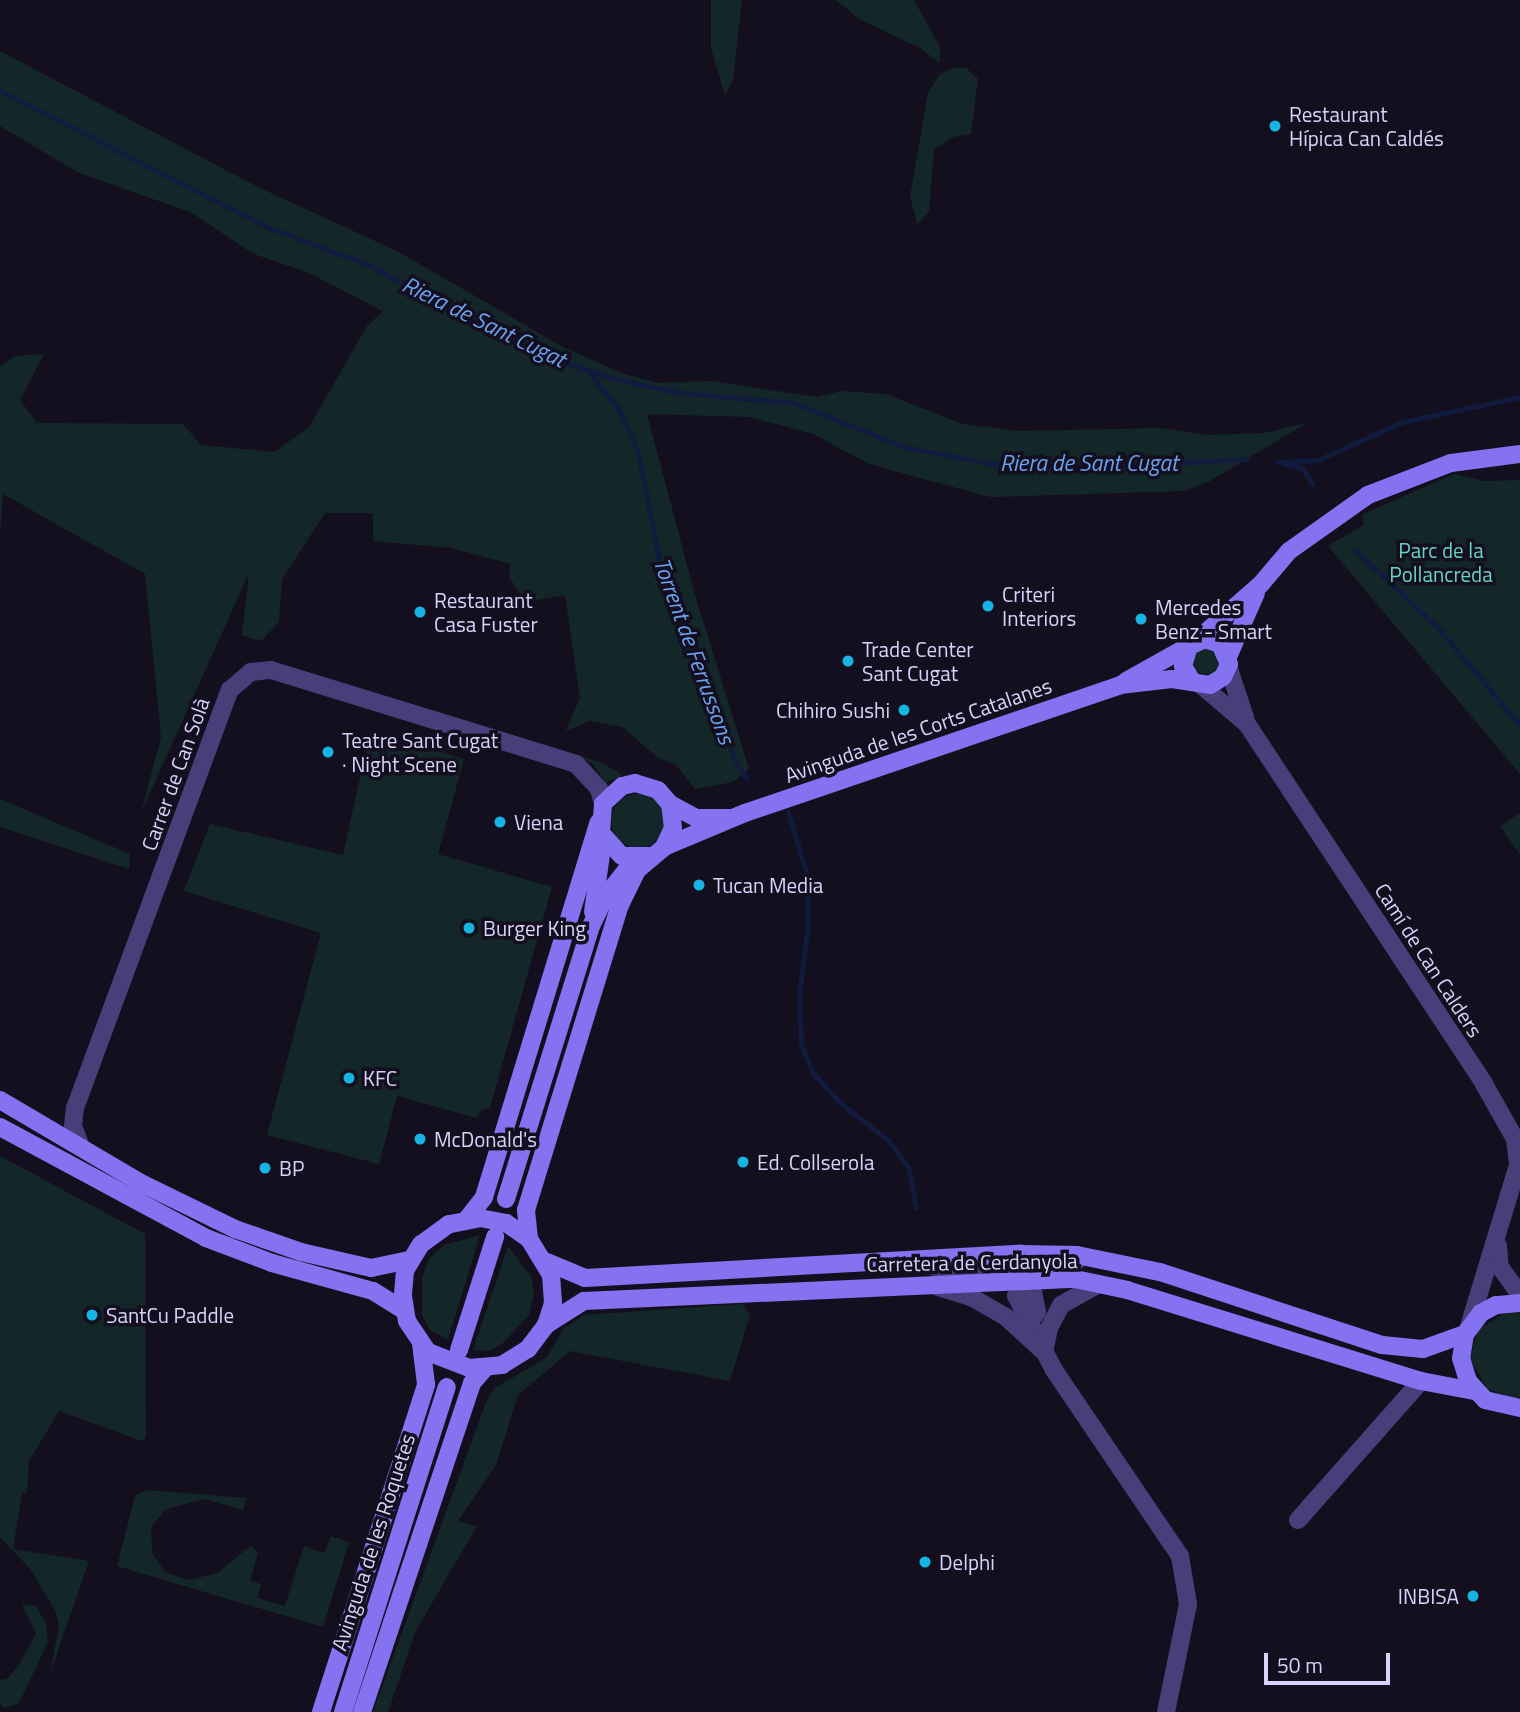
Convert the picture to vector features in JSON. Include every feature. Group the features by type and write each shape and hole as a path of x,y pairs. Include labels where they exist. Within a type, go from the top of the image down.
{"main road":[{"name":"Avinguda de les Corts Catalanes","path":"1120,685 1193,643 1261,584 1311,533 1368,495 1431,468 1520,454"},
{"name":"Avinguda de les Corts Catalanes","path":"1228,662 1261,584"},
{"path":"1213,640 1228,662 1217,682 1197,683 1183,666 1193,643 1213,640"},
{"name":"Avinguda de les Corts Catalanes","path":"670,804 695,818 738,815 1120,685 1157,679 1197,683"},
{"path":"321,1712 426,1384 421,1343 404,1310 403,1283 410,1260 430,1236 467,1219 484,1197 602,821 616,789 635,783 658,790 670,804 673,828 638,870 609,937 526,1210 529,1239"},
{"name":"Avinguda de les Corts Catalanes","path":"650,854 713,830 738,815"},
{"path":"602,821 614,852 650,854"},
{"path":"591,926 602,821"},
{"path":"506,1199 591,926 605,897 650,854"},
{"path":"0,1100 172,1199 268,1241 371,1268 410,1260"},
{"path":"0,1127 206,1238 272,1263 373,1291 404,1310"},
{"path":"362,1712 472,1383 484,1369 517,1357 546,1325 553,1291 547,1262 529,1239 506,1223 467,1219"},
{"path":"459,1350 495,1237"},
{"name":"Carretera de Cerdanyola","path":"547,1262 585,1278 1021,1254 1091,1257 1160,1272 1382,1345 1423,1349 1467,1330 1496,1305 1520,1303"},
{"name":"Carretera de Cerdanyola","path":"546,1325 584,1301 1023,1279 1099,1284 1421,1381 1475,1391"},
{"path":"1467,1330 1463,1370 1475,1391 1520,1421"},
{"path":"421,1343 447,1362 484,1369"},
{"name":"Avinguda de les Roquetes","path":"343,1712 447,1387"},
{"path":"1499,1406 1520,1408"}],"street":[{"name":"Camí de Can Calders","path":"1228,662 1247,724 1506,1121 1515,1139 1518,1165 1467,1330"},
{"name":"Carrer de Can Solà","path":"81,1147 73,1126 75,1108 230,690 251,672 271,670 576,764 599,789 602,821"},
{"name":"Camí de Can Calders","path":"1197,683 1247,724"},
{"name":"Camí de Can Calders","path":"1497,1236 1500,1267 1520,1296"},
{"path":"1023,1279 1038,1265 1091,1257"},
{"path":"923,1260 935,1267 995,1265 1009,1268 1032,1286 1037,1312 1032,1319 1044,1352 1180,1556 1188,1604 1166,1712"},
{"path":"922,1283 973,1298 1007,1318 1044,1352"},
{"path":"1044,1352 1049,1328 1061,1305 1099,1284"},
{"path":"1298,1520 1421,1381"}],"green space":[{"path":"711,0 742,0 733,81 725,95 711,48"},
{"path":"836,0 914,0 940,47 940,63 920,48 859,19"},
{"path":"0,51 260,188 399,252 563,347 624,374 659,383 711,381 816,397 842,391 886,394 962,424 1020,431 1160,428 1207,435 1263,433 1307,423 1210,481 1184,491 990,497 869,464 813,434 750,417 647,414 695,595 749,769 733,782 695,789 676,765 658,758 623,727 590,721 566,731 580,698 565,595 526,602 509,577 511,564 451,548 373,541 373,513 325,513 282,579 279,622 261,641 242,635 249,573 141,813 161,737 145,574 3,494 0,536 0,366 15,356 44,354 20,400 37,423 183,424 201,445 274,452 309,427 367,326 383,311 309,273 254,254 190,212 79,173 0,126"},
{"path":"953,68 966,68 978,79 971,134 953,137 934,149 929,212 917,224 910,196 928,93 939,75"},
{"name":"Parc de la Pollancreda","path":"1454,474 1484,481 1520,480 1520,774 1328,546 1364,525 1363,514"},
{"path":"1206,648 1215,652 1219,661 1215,670 1206,674 1197,670 1193,661 1197,652"},
{"path":"370,732 464,759 438,854 552,887 490,1108 480,1111 477,1118 397,1096 379,1164 267,1135 321,933 184,891 210,824 343,855"},
{"path":"550,746 602,763 623,775 606,783 592,763"},
{"path":"638,794 657,802 665,821 657,840 638,848 619,840 611,821 619,802"},
{"path":"0,799 130,854 129,869 0,827"},
{"path":"1520,813 1520,855 1500,826"},
{"path":"0,1156 145,1234 146,1437 142,1441 59,1411 29,1461 27,1493 22,1493 13,1549 89,1561 50,1674 59,1625 56,1612 31,1570 0,1537"},
{"path":"480,1235 448,1340 430,1330 422,1315 422,1278 429,1259 444,1245"},
{"path":"508,1246 532,1278 534,1295 529,1315 502,1344 488,1351 473,1350"},
{"path":"742,1304 750,1314 730,1381 570,1351 518,1395 496,1465 458,1521 477,1526 415,1632 388,1712 373,1712 488,1397 495,1388 547,1357 564,1328 584,1315"},
{"path":"1506,1312 1520,1313 1520,1397 1516,1398 1487,1389 1470,1358 1478,1330"},
{"path":"146,1490 247,1498 243,1510 205,1499 166,1509 151,1527 152,1553 165,1572 188,1580 218,1573 251,1545 258,1553 250,1581 261,1584 257,1598 285,1606 304,1546 324,1553 331,1536 349,1542 323,1627 117,1566 135,1496"},
{"path":"22,1604 36,1606 46,1624 48,1642 19,1703 4,1708 0,1704 0,1680 7,1679 19,1665 36,1633"}],"waterway":[{"name":"Riera de Sant Cugat","path":"0,91 270,228 369,265 542,355 616,379 681,393 795,403 904,447 988,463 1073,468 1247,459"},
{"name":"Torrent de Ferrussons","path":"588,371 619,410 638,452 661,568 697,648 733,757 746,778"},
{"path":"1277,462 1318,460 1402,422 1520,397"},
{"name":"Riera de Sant Cugat","path":"1283,463 1302,468 1312,484"},
{"name":"Riera de Sant Cugat","path":"1355,550 1438,628 1520,725"},
{"name":"Torrent de Ferrussons","path":"788,812 807,875 808,924 799,994 801,1044 813,1073 838,1101 889,1141 909,1169 916,1207"}],"place":[{"name":"Restaurant Hípica Can Caldés","path":"1275,126"},
{"name":"Criteri Interiors","path":"988,606"},
{"name":"Restaurant Casa Fuster","path":"420,612"},
{"name":"Mercedes Benz - Smart","path":"1141,619"},
{"name":"Trade Center Sant Cugat","path":"848,661"},
{"name":"Chihiro Sushi","path":"904,710"},
{"name":"Teatre Sant Cugat · Night Scene","path":"328,752"},
{"name":"Viena","path":"500,822"},
{"name":"Tucan Media","path":"699,885"},
{"name":"Burger King","path":"469,928"},
{"name":"KFC","path":"349,1078"},
{"name":"McDonald's","path":"420,1139"},
{"name":"Ed. Collserola","path":"743,1162"},
{"name":"BP","path":"265,1168"},
{"name":"SantCu Paddle","path":"92,1315"},
{"name":"Delphi","path":"925,1562"},
{"name":"INBISA","path":"1473,1596"}]}
